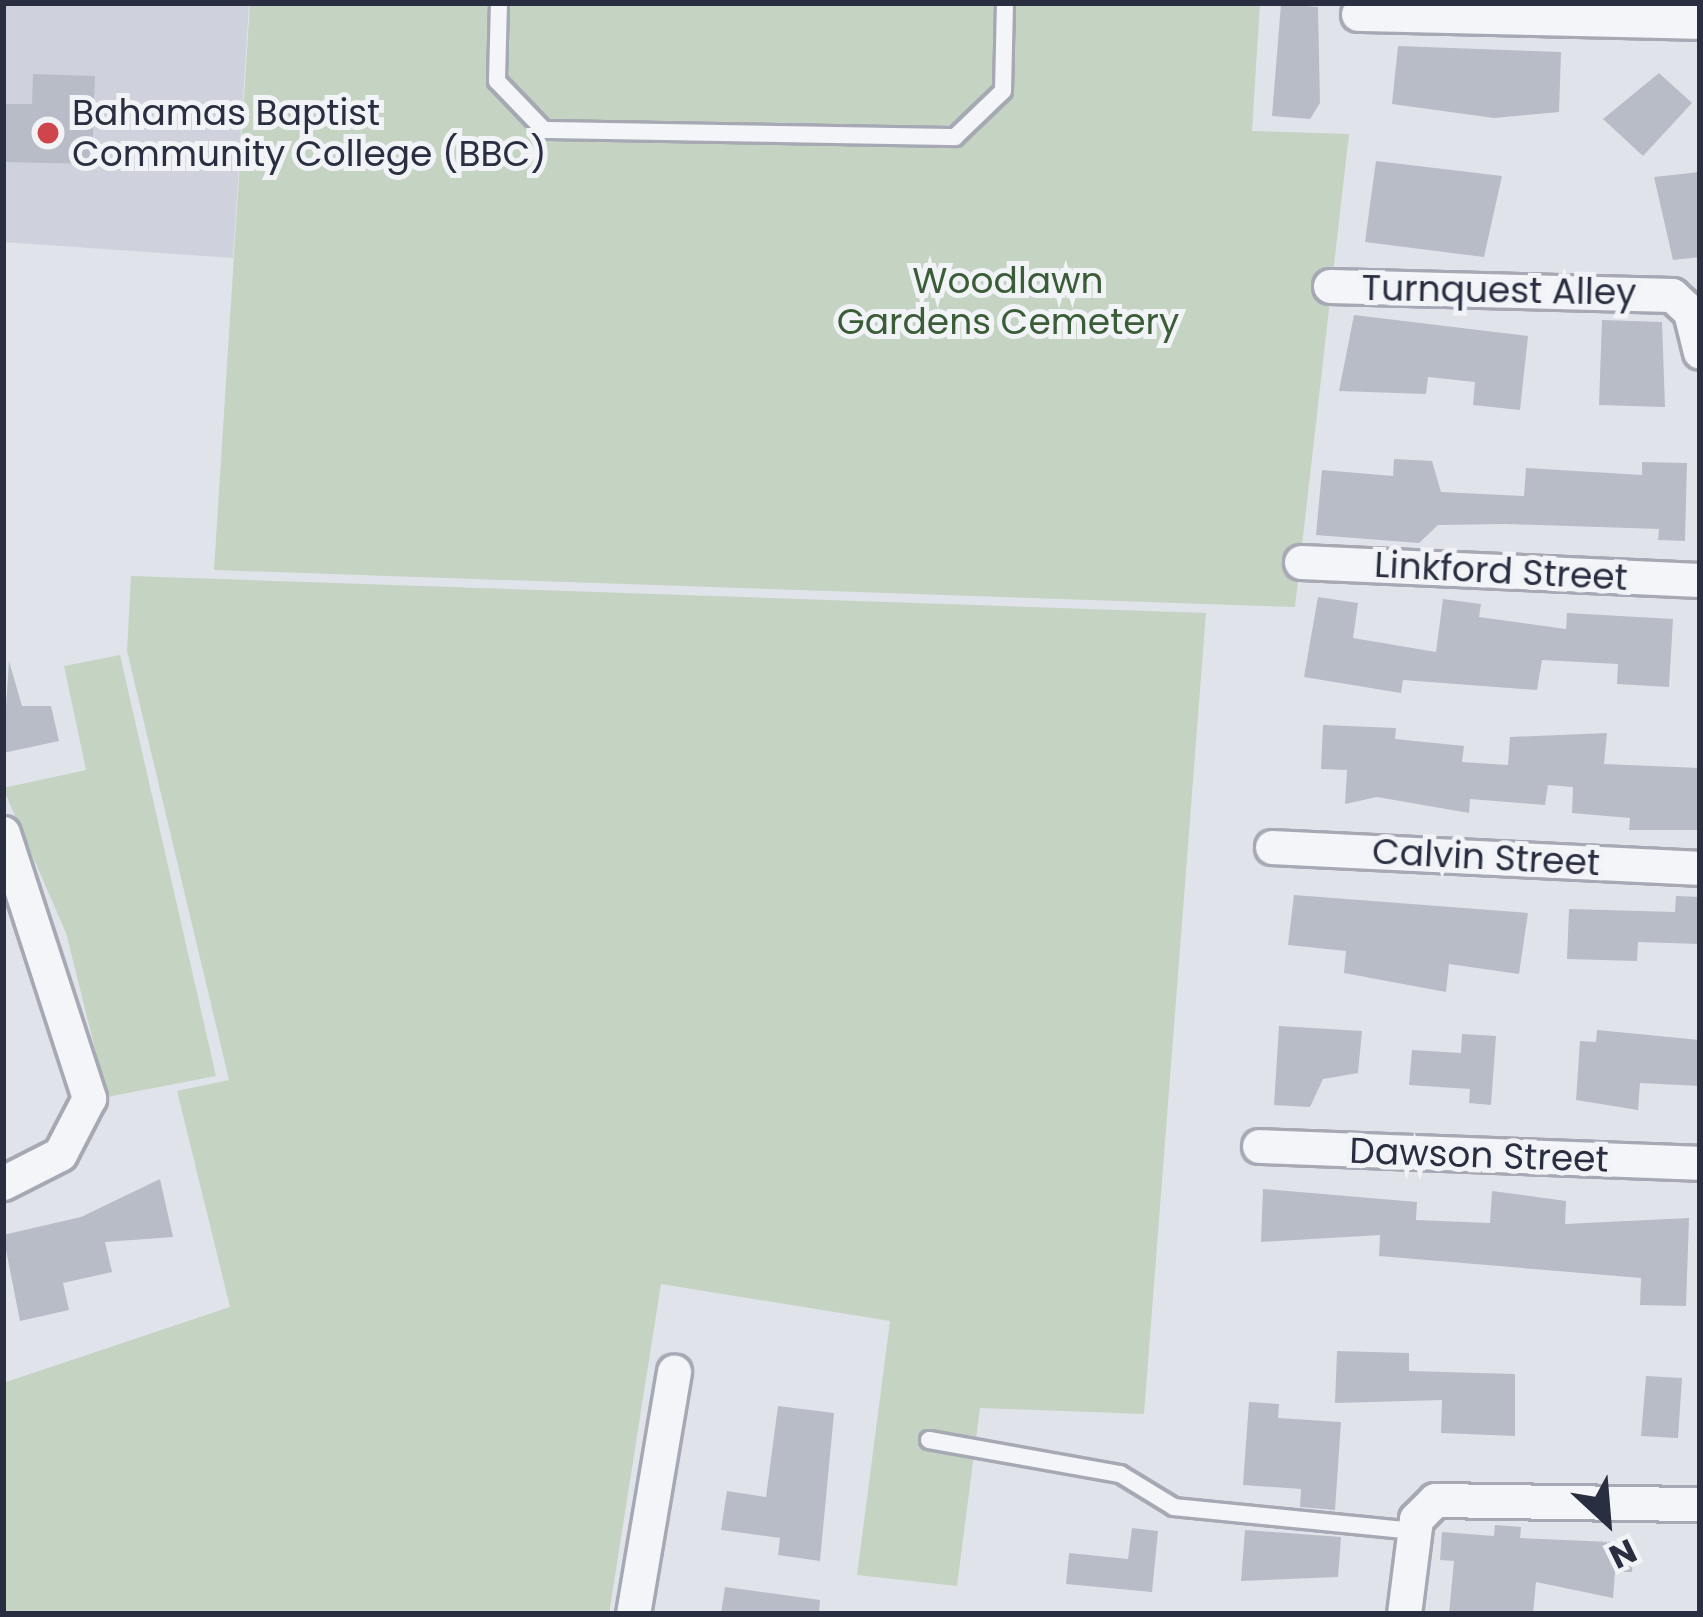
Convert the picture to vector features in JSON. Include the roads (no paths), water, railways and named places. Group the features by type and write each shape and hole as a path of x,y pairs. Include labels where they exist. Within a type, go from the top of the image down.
{"street":[{"path":"1358,14 1700,22"},
{"name":"Turnquest Alley","path":"1330,286 1672,295 1690,312 1700,352"},
{"name":"Linkford Street","path":"1301,562 1700,580"},
{"path":"3,832 89,1098 60,1154 3,1183"},
{"name":"Calvin Street","path":"1272,847 1700,868"},
{"name":"Dawson Street","path":"1259,1146 1700,1163"},
{"path":"633,1614 674,1371"},
{"path":"1404,1614 1414,1531 1424,1507 1451,1496 1700,1504"}],"lane":[{"path":"499,3 497,81 544,130 955,137 1003,91 1005,3"},
{"path":"929,1440 1120,1474 1174,1507 1414,1531"}],"place":[{"name":"Bahamas Baptist Community College (BBC)","path":"48,133"}],"park label":[{"name":"Woodlawn Gardens Cemetery","path":"1008,300"}]}
